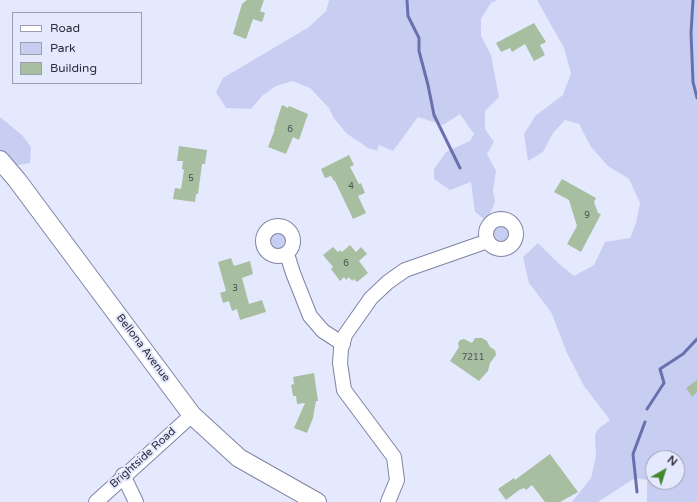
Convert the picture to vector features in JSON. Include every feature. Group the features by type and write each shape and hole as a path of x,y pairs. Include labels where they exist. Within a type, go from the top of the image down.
{"main road":[{"name":"Bellona Avenue","path":"0,160 17,180 192,415 239,458 317,502"}],"street":[{"path":"388,502 397,480 394,457 344,390 340,363 346,335 357,316 371,298 388,282 406,270 488,241"},
{"path":"287,254 310,316 323,331 343,344"},
{"name":"Brightside Road","path":"96,502 192,415"},
{"path":"123,476 136,502"}],"green space":[{"path":"329,0 497,0 491,3 481,19 481,36 491,55 499,97 485,111 485,129 494,142 487,154 496,171 493,191 495,202 487,221 475,212 471,182 450,190 434,179 434,169 446,152 470,141 474,134 460,114 443,125 418,117 393,151 379,145 377,151 368,148 346,133 333,117 329,108 310,88 292,81 276,86 262,96 251,109 226,108 216,92 223,78 309,27 326,11"},
{"path":"537,0 697,0 697,502 647,502 647,490 685,490 685,450 645,450 645,480 635,478 598,502 572,502 591,478 596,456 595,436 597,430 610,420 584,386 567,353 551,312 529,283 523,257 538,243 574,276 594,265 605,242 630,238 636,223 640,203 629,179 608,166 591,147 579,124 565,120 553,133 543,152 528,161 524,134 536,115 563,95 571,73 564,48"},
{"path":"0,117 22,135 31,147 30,163 13,166 0,150"},
{"path":"501,226 508,231 509,234 504,241 501,242 494,237 493,234 498,227"},
{"path":"275,233 281,233 286,238 284,247 281,249 275,249 270,244 270,238"}],"building":[{"path":"247,0 264,0 260,11 265,13 262,22 253,19 246,39 233,34 242,4"},
{"path":"534,23 546,42 540,45 545,55 534,61 525,44 512,52 510,48 501,52 496,43"},
{"path":"282,105 288,108 289,106 308,114 299,140 293,137 286,154 268,147"},
{"path":"179,146 207,150 205,164 202,164 198,194 196,194 195,202 173,199 175,188 181,189 184,170 182,169 183,161 177,161"},
{"path":"349,155 354,165 350,167 359,184 361,183 365,193 358,196 366,213 353,219 335,181 331,176 325,178 321,169"},
{"path":"562,179 596,198 594,202 598,213 601,214 581,252 567,244 577,226 569,200 554,192"},
{"path":"350,245 356,252 361,247 367,254 359,261 368,273 357,282 354,279 352,281 349,277 346,280 344,277 340,281 331,269 333,267 323,255 333,247 338,252 340,250 342,252"},
{"path":"231,258 234,266 250,261 253,274 242,278 249,304 262,300 266,312 240,320 237,309 232,311 229,301 223,303 220,293 226,291 218,262"},
{"path":"475,338 482,338 487,341 490,347 495,350 496,355 490,363 488,371 479,381 450,361 459,347 458,343 460,340 464,339 472,343"},
{"path":"314,373 318,401 316,401 313,418 307,433 294,428 305,403 297,404 296,396 293,396 291,385 294,384 293,377"},
{"path":"697,380 697,392 692,397 686,388"},
{"path":"550,454 578,492 560,502 545,502 532,485 526,490 524,488 519,490 506,500 498,489 514,478 515,480"}],"waterway":[{"path":"407,0 408,16 419,38 419,51 434,115 460,168"},
{"path":"693,0 691,33 693,82 697,98"},
{"path":"647,409 664,383 660,369 683,354 697,339"},
{"path":"637,492 633,454 645,422"}]}
